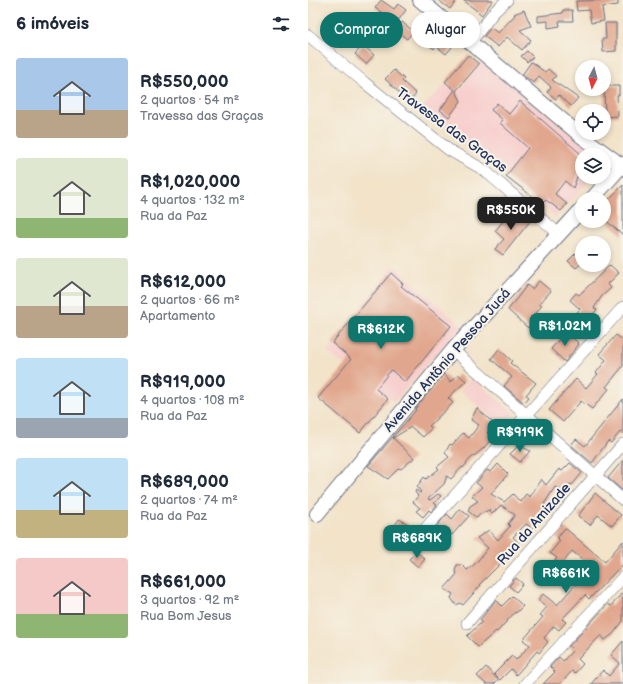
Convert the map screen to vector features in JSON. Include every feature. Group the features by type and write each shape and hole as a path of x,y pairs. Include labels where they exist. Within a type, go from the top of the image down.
{"street":[{"path":"420,0 434,12"},
{"path":"480,30 507,0"},
{"name":"Travessa das Graças","path":"308,35 449,150 484,170 559,234"},
{"path":"477,48 580,135 622,165 598,192"},
{"name":"Avenida Antônio Pessoa Jucá","path":"316,514 453,350 575,217"},
{"path":"416,539 623,308"},
{"path":"453,350 623,500"},
{"name":"Rua da Amizade","path":"467,623 623,444"},
{"path":"525,684 623,577"}],"shaded area":[{"path":"483,60 575,137 575,140 579,140 589,148 575,148 575,184 586,184 578,192 575,192 575,196 556,217 422,108 445,85 459,91"},
{"path":"393,266 462,326 394,402 327,352"},
{"path":"472,377 514,414 503,427 460,390"}],"building":[{"path":"381,0 394,9 398,4 406,10 403,14 403,12 381,12 375,8"},
{"path":"438,0 457,0 450,9"},
{"path":"463,0 493,0 482,15"},
{"path":"618,0 618,5 602,7 604,21 591,23 589,10 577,11 576,1"},
{"path":"524,10 531,26 520,30 531,40 522,50 507,37 498,47 484,36 491,28 498,33 515,15 514,14"},
{"path":"563,10 572,10 573,21 559,21 560,26 548,28 548,21 538,22 538,16 563,13"},
{"path":"403,23 411,29 411,34 407,39 403,36"},
{"path":"605,23 616,23 616,51 603,52 602,39 606,39"},
{"path":"360,48 366,48 374,55 366,64 355,54"},
{"path":"438,48 451,48 446,54"},
{"path":"527,51 533,57 527,62 521,56"},
{"path":"468,55 479,64 456,91 461,101 449,117 440,110 455,90 445,82"},
{"path":"531,62 545,72 548,69 556,76 552,80 578,98 571,106 559,95 556,99 547,92 551,87 539,76 534,83 522,75"},
{"path":"394,70 404,79 402,81 416,94 409,102 385,79"},
{"path":"611,86 619,86 619,95 617,95 618,116 611,117 611,104 605,104 604,96 611,96"},
{"path":"520,101 575,149 575,182 573,188 565,181 555,194 567,204 561,211 546,200 542,204 506,176 528,148 500,123 503,120 491,110 497,103 509,114"},
{"path":"623,185 623,235 611,225 611,197"},
{"path":"521,211 531,220 503,255 495,249 504,239 495,231 508,215 514,220"},
{"path":"575,254 575,267 568,261"},
{"path":"611,266 619,273 608,284 611,288 602,296 594,308 597,310 576,330 567,323 580,309 570,300 576,293 579,295 603,272 611,272"},
{"path":"391,273 403,284 401,286 451,326 405,382 391,370 376,389 388,399 360,433 318,398 351,359 332,343"},
{"path":"539,281 551,291 539,304 542,305 535,315 537,317 528,328 508,310 527,285 532,289"},
{"path":"566,331 579,344 565,362 551,349"},
{"path":"616,335 623,340 623,366 606,387 609,389 592,409 581,401 563,422 549,410 576,379 586,388 598,374 596,373 606,360 599,354"},
{"path":"499,349 512,361 510,363 536,383 526,395 529,397 524,403 504,386 512,377 491,359"},
{"path":"444,374 451,382 458,374 466,381 448,398 453,403 429,426 432,428 423,437 411,427 393,438 414,458 401,469 399,468 388,479 368,466 416,410 415,409"},
{"path":"623,399 623,434 620,432 611,443 608,441 592,463 571,445 576,439 585,446"},
{"path":"477,408 493,423 487,433 493,437 484,448 470,459 451,479 447,476 444,484 428,499 430,500 438,494 441,496 434,503 437,505 431,512 429,510 423,517 416,511 420,508 413,502 418,496 415,492 416,490 420,493 421,492 417,487 424,477 426,479 439,469 437,467 449,457 445,453 450,444 452,445 463,433 469,438 479,425 471,420"},
{"path":"519,445 530,451 520,462 510,454"},
{"path":"623,460 623,491 608,478"},
{"path":"570,463 582,473 564,492 555,487 544,504 548,509 541,518 532,528 526,524 513,537 519,543 511,553 480,584 481,585 463,605 460,603 456,605 451,598 453,594 444,589 457,574 455,571 457,565 462,565 467,570 475,564 488,548 477,538 489,530 498,540 510,526 508,524 515,515 501,505 492,514 489,510 480,514 477,518 468,511 470,506 478,501 472,496 482,487 476,483 487,470 491,472 498,464 508,474 491,494 504,502 513,494 520,502 526,494 530,497 541,479 546,485 559,469 562,471"},
{"path":"595,493 621,515 612,526 598,515 590,525 578,516"},
{"path":"460,509 469,516 452,535 450,533 448,536 436,527 447,514 452,519"},
{"path":"399,519 408,524 403,531 395,525"},
{"path":"565,528 605,562 623,541 623,564 589,599 585,595 562,619 566,622 559,630 554,626 544,638 548,642 539,653 537,651 516,675 511,669 500,680 494,674 512,656 516,660 530,645 523,640 543,617 540,615 547,607 538,600 543,594 557,605 586,573 582,569 587,563 572,551 557,571 561,574 555,580 545,571 557,558 550,553 560,541 557,538"},
{"path":"417,552 425,559 418,567 409,559"},
{"path":"516,578 523,584 516,592 509,586"},
{"path":"623,592 623,621 613,634 605,640 601,635 578,659 583,664 575,673 572,671 560,684 543,684 555,672 550,667 559,657 563,661 573,650 569,646 608,604 611,606"},
{"path":"512,596 523,606 516,613 515,612 497,632 496,631 478,647 467,636 482,622 480,620 496,600 502,606"},
{"path":"623,641 623,684 591,684 603,670 609,676 620,663 611,655"},
{"path":"486,667 498,680 494,684 486,684 477,676"}]}
